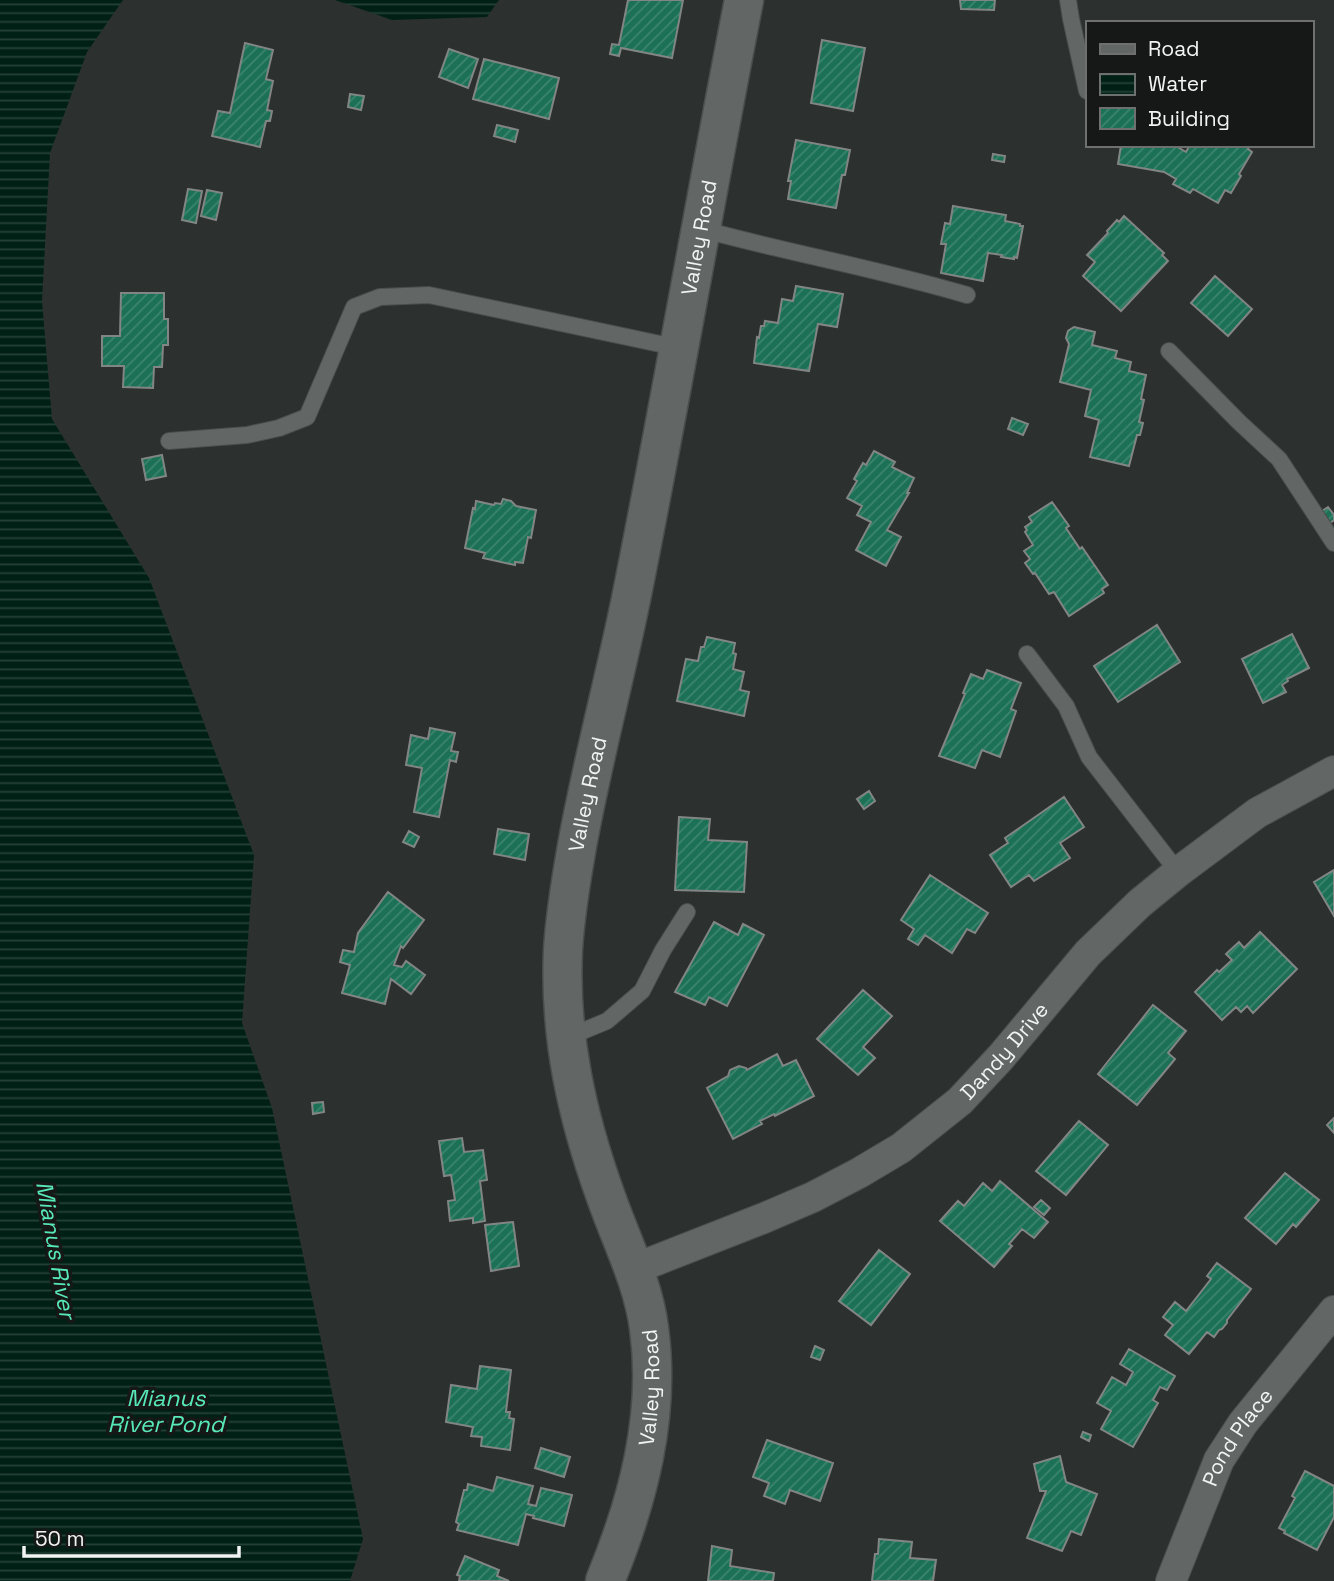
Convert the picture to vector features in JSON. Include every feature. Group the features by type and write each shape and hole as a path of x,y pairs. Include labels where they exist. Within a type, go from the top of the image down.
{"main road":[{"name":"Valley Road","path":"605,1581 636,1494 648,1437 653,1361 646,1308 606,1197 576,1100 566,1038 563,984 566,915 588,786 630,602 744,0"}],"street":[{"name":"Dandy Drive","path":"634,1269 764,1219 813,1197 901,1148 960,1101 1001,1057 1088,953 1140,903 1256,813 1334,771"},
{"name":"Pond Place","path":"1171,1581 1219,1460 1242,1423 1334,1311"}],"lane":[{"path":"1068,0 1086,87"},
{"path":"701,229 907,277 967,295"},
{"path":"169,441 247,435 279,428 307,417 354,307 380,297 429,295 679,348"},
{"path":"1169,351 1279,459 1334,543"},
{"path":"1027,654 1066,706 1089,757 1178,872"},
{"path":"566,1038 607,1021 642,991 687,912"}],"water":[{"name":"Mianus River Pond","path":"0,0 123,0 87,52 50,153 42,301 52,419 149,578 254,855 242,1023 272,1108 363,1539 350,1581 0,1581"},
{"path":"335,0 499,0 487,17 392,20"}],"building":[{"path":"628,0 683,0 672,58 621,48 619,56 610,54 612,44 619,45"},
{"path":"960,0 995,0 994,10 961,9"},
{"path":"822,40 865,48 853,111 811,103"},
{"path":"245,43 273,50 266,79 273,81 267,110 272,111 270,121 266,121 260,147 212,136 218,111 230,113"},
{"path":"449,49 478,59 468,88 439,77"},
{"path":"484,59 559,78 549,119 473,99"},
{"path":"350,94 364,96 361,110 348,107"},
{"path":"497,125 518,130 515,142 494,136"},
{"path":"796,140 850,150 836,208 788,199 791,181 788,181"},
{"path":"1121,147 1177,147 1186,152 1189,147 1249,147 1252,152 1231,193 1225,190 1218,203 1193,189 1190,193 1173,184 1176,179 1164,172 1118,164"},
{"path":"993,154 1005,156 1004,162 992,160"},
{"path":"188,189 202,191 196,223 182,220"},
{"path":"207,190 222,193 216,220 201,216"},
{"path":"953,206 1006,215 1005,221 1023,226 1017,258 988,253 983,281 941,273 946,244 941,244 945,223 950,224"},
{"path":"1124,216 1164,253 1162,255 1168,261 1121,311 1083,276 1095,262 1087,255 1117,220 1119,222"},
{"path":"1215,276 1252,309 1228,336 1191,303"},
{"path":"796,286 843,294 837,327 818,324 809,371 754,363 761,326 764,326 765,321 778,323 782,299 793,301"},
{"path":"121,293 164,293 168,345 163,345 162,367 154,367 153,388 123,387 124,366 102,366 102,336 120,336"},
{"path":"1074,327 1095,332 1092,345 1117,351 1115,358 1131,362 1129,371 1146,375 1139,422 1143,423 1129,466 1090,457 1099,420 1085,416 1091,390 1060,382 1069,344 1066,338 1068,331"},
{"path":"1012,418 1028,424 1023,435 1008,429"},
{"path":"874,451 895,462 892,467 914,478 909,493 887,530 901,537 886,566 856,550 871,522 857,515 862,506 847,498 863,463 866,465"},
{"path":"162,455 166,476 146,480 142,459"},
{"path":"503,499 516,506 536,510 523,563 515,562 515,565 483,558 485,553 465,548 476,501 494,505 501,504"},
{"path":"1052,502 1069,526 1066,528 1080,549 1082,547 1108,585 1102,589 1104,593 1069,616 1054,592 1049,594 1025,563 1030,559 1024,551 1033,545 1025,532 1025,527 1032,522 1029,517"},
{"path":"1328,507 1334,515 1334,520 1330,523 1322,511"},
{"path":"1157,625 1180,662 1118,702 1094,666"},
{"path":"1292,634 1309,668 1287,679 1282,685 1286,692 1263,703 1242,659"},
{"path":"707,637 735,643 733,669 744,672 740,690 749,692 744,716 677,701 686,659 698,661 701,647 704,647"},
{"path":"987,670 1021,683 1011,709 1016,711 1000,757 982,750 975,768 939,756 971,674 983,679"},
{"path":"430,728 455,733 451,751 458,752 456,762 450,760 439,817 414,812 422,768 406,765 411,735 428,739"},
{"path":"869,791 875,801 864,809 857,799"},
{"path":"1064,797 1084,827 1060,843 1070,858 1034,881 1029,875 1011,887 990,855 1008,843 1005,838"},
{"path":"679,817 710,819 708,840 747,842 744,892 675,890"},
{"path":"498,829 529,834 525,860 494,854"},
{"path":"409,831 419,837 414,847 403,842"},
{"path":"1334,870 1334,916 1314,882"},
{"path":"930,875 988,913 975,933 967,929 952,953 925,935 918,945 908,939 914,929 901,920"},
{"path":"388,892 424,920 403,948 401,946 394,965 402,967 406,961 425,975 411,994 391,979 385,1004 342,993 350,965 340,962 343,950 354,952 358,933"},
{"path":"714,922 738,935 743,924 764,935 727,1006 709,997 705,1005 675,992"},
{"path":"1260,932 1297,969 1253,1013 1247,1006 1241,1012 1236,1007 1222,1020 1195,992 1217,970 1219,972 1232,960 1226,954 1239,942 1244,948"},
{"path":"863,990 892,1016 863,1047 875,1058 858,1075 817,1039"},
{"path":"1153,1005 1186,1031 1168,1053 1175,1059 1137,1105 1098,1074"},
{"path":"777,1054 783,1066 796,1060 814,1096 760,1121 762,1124 733,1139 707,1088 728,1076 730,1070 739,1066 747,1070"},
{"path":"323,1102 324,1112 313,1114 312,1103"},
{"path":"1334,1118 1334,1133 1327,1125"},
{"path":"1079,1121 1108,1145 1066,1195 1036,1171"},
{"path":"462,1138 464,1152 483,1150 487,1180 480,1181 485,1221 473,1223 473,1218 450,1221 448,1201 455,1200 451,1175 444,1176 439,1141"},
{"path":"1285,1173 1319,1200 1296,1227 1293,1224 1276,1244 1245,1218"},
{"path":"1000,1181 1048,1222 1034,1238 1022,1229 994,1267 940,1221 958,1201 964,1206 983,1183 992,1191"},
{"path":"1041,1200 1050,1208 1044,1215 1034,1207"},
{"path":"513,1222 519,1266 491,1271 485,1225"},
{"path":"879,1250 910,1274 871,1325 839,1301"},
{"path":"1217,1263 1251,1289 1222,1329 1214,1337 1207,1332 1189,1354 1165,1335 1173,1325 1163,1317 1175,1302 1186,1311 1211,1279 1207,1276"},
{"path":"815,1346 824,1350 820,1360 811,1357"},
{"path":"1129,1349 1175,1376 1167,1390 1160,1387 1153,1400 1158,1403 1133,1447 1101,1429 1111,1411 1097,1403 1112,1377 1126,1385 1133,1372 1120,1364"},
{"path":"480,1366 511,1370 506,1412 510,1412 509,1418 514,1419 510,1450 481,1446 482,1437 471,1436 473,1427 446,1422 451,1385 477,1389"},
{"path":"1083,1432 1091,1435 1089,1441 1081,1437"},
{"path":"767,1440 833,1463 820,1501 790,1490 785,1504 764,1496 769,1483 753,1477"},
{"path":"541,1448 570,1457 564,1477 535,1468"},
{"path":"1060,1456 1066,1482 1097,1494 1081,1535 1071,1531 1062,1551 1027,1538 1046,1491 1040,1491 1034,1464"},
{"path":"1305,1471 1334,1486 1334,1517 1317,1550 1279,1528 1295,1498 1292,1496"},
{"path":"497,1477 533,1486 528,1504 536,1506 541,1488 572,1495 564,1526 526,1514 518,1545 457,1530 459,1524 456,1522 468,1484 493,1491"},
{"path":"879,1539 912,1542 910,1558 936,1560 933,1581 872,1581"},
{"path":"712,1546 732,1550 730,1566 774,1573 773,1581 708,1581"},
{"path":"465,1556 499,1570 497,1576 509,1581 459,1581 460,1576 457,1575"}],"water label":[{"name":"Mianus River","path":"56,1250"}]}
